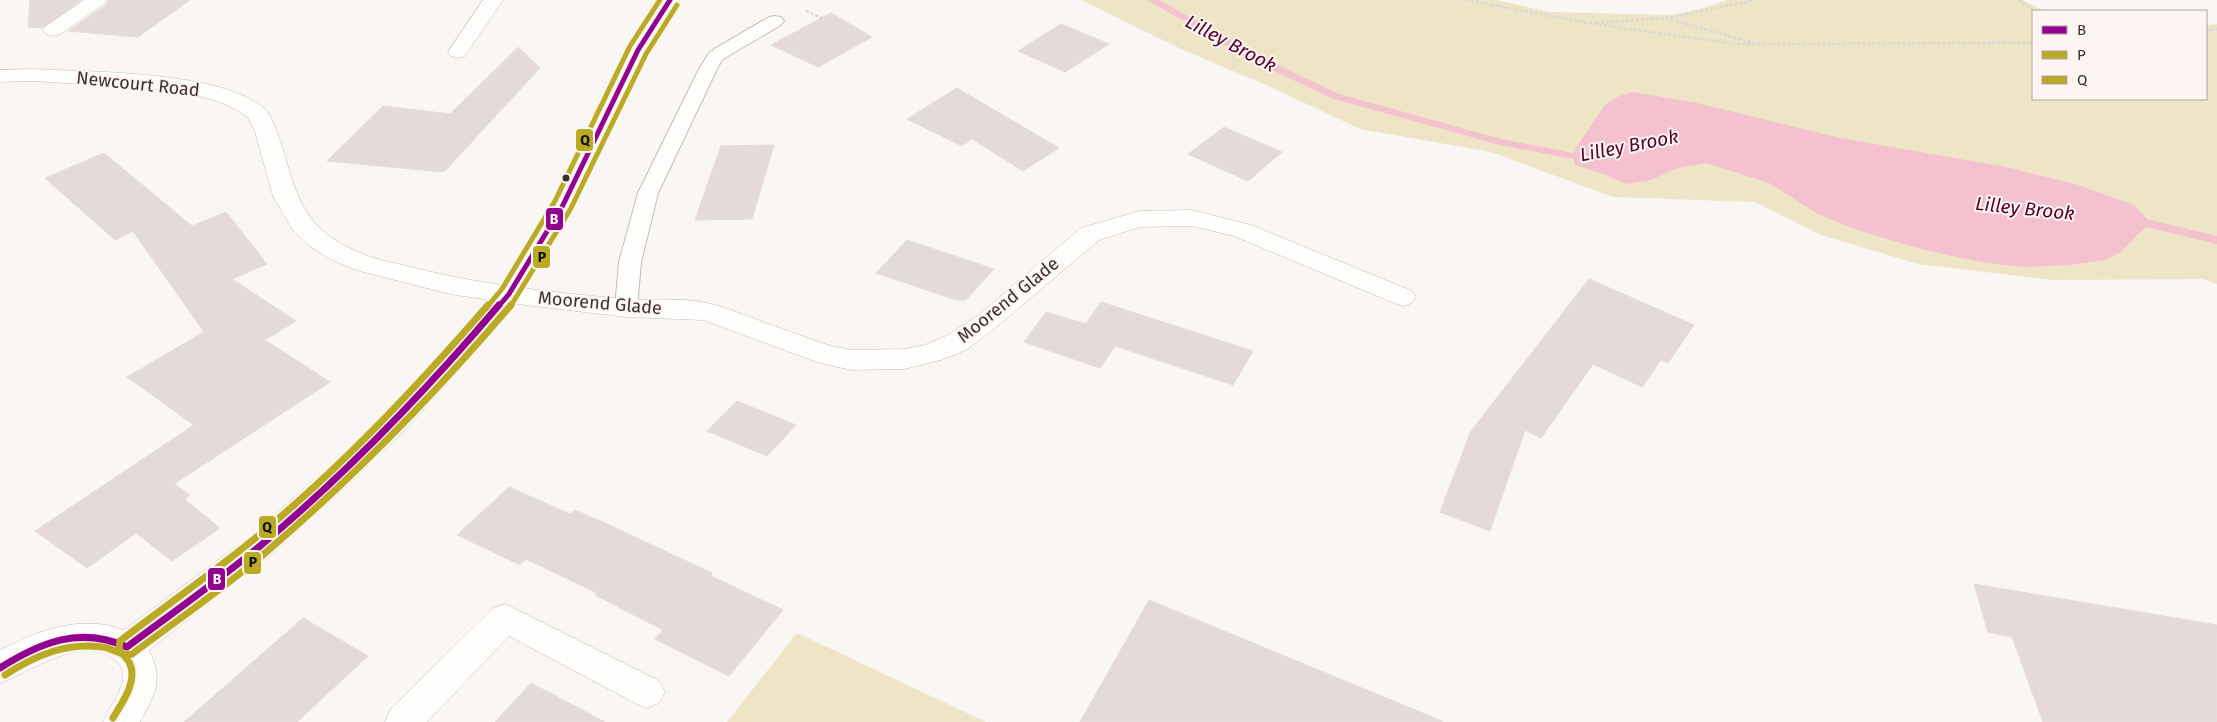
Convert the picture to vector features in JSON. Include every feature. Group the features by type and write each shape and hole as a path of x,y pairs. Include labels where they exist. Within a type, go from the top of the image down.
{"street":[{"path":"53,30 97,0"},
{"path":"458,52 493,0"},
{"path":"127,647 259,547 333,481 397,420 510,294 563,205 638,50 670,0"},
{"name":"Newcourt Road","path":"0,76 33,75 175,84 226,96 243,104 257,114 266,132 285,196 301,224 318,239 339,253 365,264 450,285 510,294"},
{"name":"Moorend Glade","path":"510,294 626,308 704,311 827,354 860,360 904,359 930,353 956,343 984,323 1090,234 1122,223 1166,217 1218,222 1242,230 1404,297"},
{"path":"403,722 505,618 647,692"},
{"path":"0,668 33,650 61,640 88,636 110,639 127,647 138,660 140,679 134,700 121,722"}],"lane":[{"path":"626,308 630,262 648,193 715,57 775,21"}],"path":[{"path":"1466,0 1589,23 1709,41 1760,44 2032,43"},
{"path":"1589,23 1666,18 1756,0"},
{"path":"2019,0 2033,10"},
{"path":"1666,18 1760,44"}],"shaded area":[{"path":"1082,0 1497,0 1549,12 1671,15 1704,8 1727,0 2023,0 2042,10 2032,10 2032,100 2207,100 2207,25 2217,24 2217,284 2202,279 2052,280 1918,264 1821,235 1755,202 1613,197 1491,152 1360,129 1264,84 1183,50"},
{"path":"797,633 986,722 727,722"}],"water":[{"path":"1633,92 1697,103 1840,138 2006,167 2075,184 2134,205 2151,223 2121,252 2105,260 2069,265 2024,267 1981,262 1925,250 1860,231 1818,214 1769,183 1706,163 1677,168 1651,180 1626,184 1575,165 1573,156 1577,146 1605,105 1619,96"}],"building":[{"path":"30,0 81,0 42,28 28,27"},
{"path":"109,0 190,0 138,37 68,31 105,6"},
{"path":"831,13 872,37 818,67 771,45"},
{"path":"1061,24 1109,44 1065,72 1018,51"},
{"path":"518,47 540,68 444,172 327,161 383,106 450,114"},
{"path":"957,88 1059,148 1023,171 972,139 962,146 907,119"},
{"path":"1224,127 1282,152 1248,181 1188,154"},
{"path":"774,145 752,219 695,220 721,146"},
{"path":"104,153 192,226 226,212 267,264 232,279 296,321 265,340 330,382 174,484 190,495 184,499 220,528 172,561 136,533 87,568 35,531 194,425 127,377 204,332 133,231 115,240 45,178"},
{"path":"907,240 994,269 966,300 956,300 876,273"},
{"path":"1589,279 1694,325 1668,363 1661,360 1642,387 1593,364 1541,438 1525,430 1490,531 1440,512 1471,431"},
{"path":"1101,302 1253,351 1233,385 1115,346 1100,368 1024,342 1046,312 1086,324"},
{"path":"737,401 796,425 767,456 707,431"},
{"path":"509,487 570,514 575,510 605,523 712,573 711,576 783,610 729,676 655,639 663,630 595,595 597,593 526,559 520,565 457,535"},
{"path":"1974,584 2217,625 2217,722 2043,722 2012,637 1988,632"},
{"path":"1149,600 1442,721 1442,722 1080,722"},
{"path":"303,618 368,656 297,722 184,722"},
{"path":"531,683 605,722 495,722"}],"waterway":[{"name":"Lilley Brook","path":"1152,0 1257,59 1335,96 1500,142 1573,156 1592,153"},
{"name":"Lilley Brook","path":"2134,220 2217,240"}],"transit line":[{"name":"Q","path":"113,718 128,691 132,676 129,662 119,649 120,641 253,540 327,475 391,414 502,289 555,201 630,46 660,0"},
{"name":"B","path":"0,668 45,644 78,637 95,637 111,640 127,647 259,547 333,481 397,420 450,363 509,294 563,205 638,50 670,0"},
{"name":"P","path":"5,675 39,656 64,648 90,646 106,648 125,655 132,654 264,554 339,487 403,426 457,369 516,300 570,210 646,54 677,5"}]}
